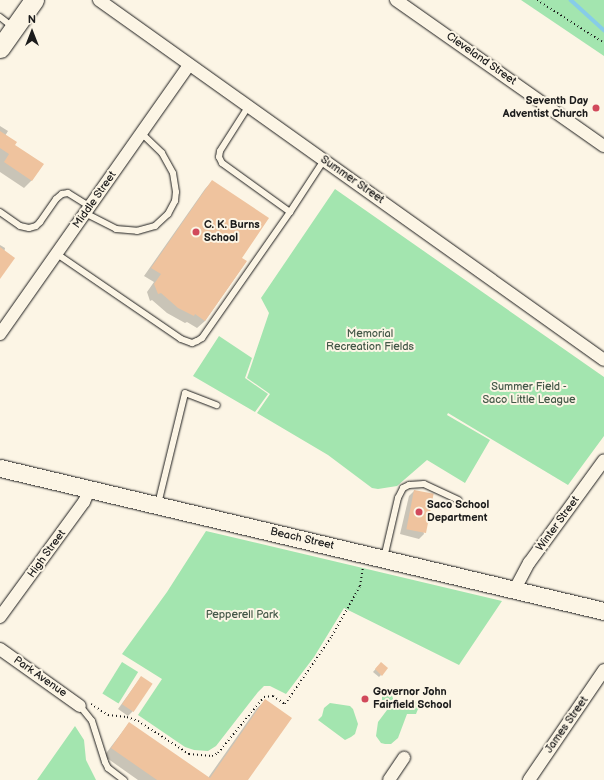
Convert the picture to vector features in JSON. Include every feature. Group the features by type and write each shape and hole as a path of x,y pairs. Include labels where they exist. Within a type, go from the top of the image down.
{"main road":[{"path":"0,48 7,22 34,0"},
{"name":"Beach Street","path":"0,468 604,610"}],"street":[{"name":"Summer Street","path":"99,0 604,360"},
{"name":"Cleveland Street","path":"396,0 604,146"},
{"name":"Middle Street","path":"0,334 58,254 189,65"},
{"name":"Winter Street","path":"515,589 528,563 604,460"},
{"name":"High Street","path":"0,617 84,502 90,488"},
{"name":"Park Avenue","path":"0,649 84,704"},
{"name":"James Street","path":"529,780 604,670"},
{"path":"389,780 404,758"}],"lane":[{"path":"248,107 220,151 219,157 222,164 290,212"},
{"path":"0,212 20,226 29,228 36,226 40,222 56,199 62,194 68,193 88,210 116,229 137,231 155,226 173,208 176,192 170,165 157,146 142,134"},
{"path":"58,254 181,339 186,342 197,341 202,338 290,212 324,160"},
{"path":"158,504 185,393 217,405"},
{"path":"384,558 398,498 403,488 409,485 424,484 458,500"},
{"path":"84,704 92,721 104,762 108,768 124,780"}],"path":[{"path":"537,0 604,43"},
{"path":"84,704 108,715 127,717 138,721 189,754 212,756 218,753 264,697 273,696 285,704 313,666 360,586 365,554"}],"green space":[{"path":"521,0 604,0 604,56"},
{"name":"Memorial Recreation Fields","path":"335,189 604,377 604,436 568,485 448,413 447,415 490,440 465,483 427,460 397,486 378,489 372,488 328,455 257,413 270,394 247,378 269,313 261,298"},
{"path":"219,336 252,358 245,378 268,394 255,412 193,376"},
{"name":"Pepperell Park","path":"206,531 502,601 459,665 344,608 314,657 286,694 270,686 264,686 216,746 208,751 194,750 185,747 138,715 162,679 122,654 167,592"},
{"path":"122,662 138,672 119,703 102,693"},
{"path":"384,690 391,692 394,702 397,705 406,708 410,703 416,701 420,704 416,714 407,714 398,738 391,744 381,743 376,736 378,722 387,710 382,700 382,693"},
{"path":"330,703 350,706 353,709 358,724 355,734 351,737 345,740 318,720 322,716 324,708"},
{"path":"75,726 84,740 86,760 96,780 37,780"}],"building":[{"path":"0,131 17,142 15,145 44,164 32,181 4,162 9,154 0,148"},
{"path":"212,180 269,218 242,258 247,261 205,321 195,314 194,316 178,308 161,293 158,294 154,284 161,274 151,268"},
{"path":"0,247 15,258 0,279"},
{"name":"Saco School Department","path":"414,490 434,494 426,533 406,529"},
{"path":"381,662 388,668 382,676 375,669"},
{"path":"141,676 153,684 134,712 122,704"},
{"path":"265,699 292,718 248,780 157,780 111,748 129,722 210,778"}],"waterway":[{"path":"571,0 604,30"}],"place":[{"name":"Seventh Day Adventist Church","path":"596,108"},
{"name":"C. K. Burns School","path":"196,232"},
{"name":"Saco School Department","path":"419,512"},
{"name":"Governor John Fairfield School","path":"365,699"}],"park label":[{"name":"Summer Field - Saco Little League","path":"529,394"}]}
